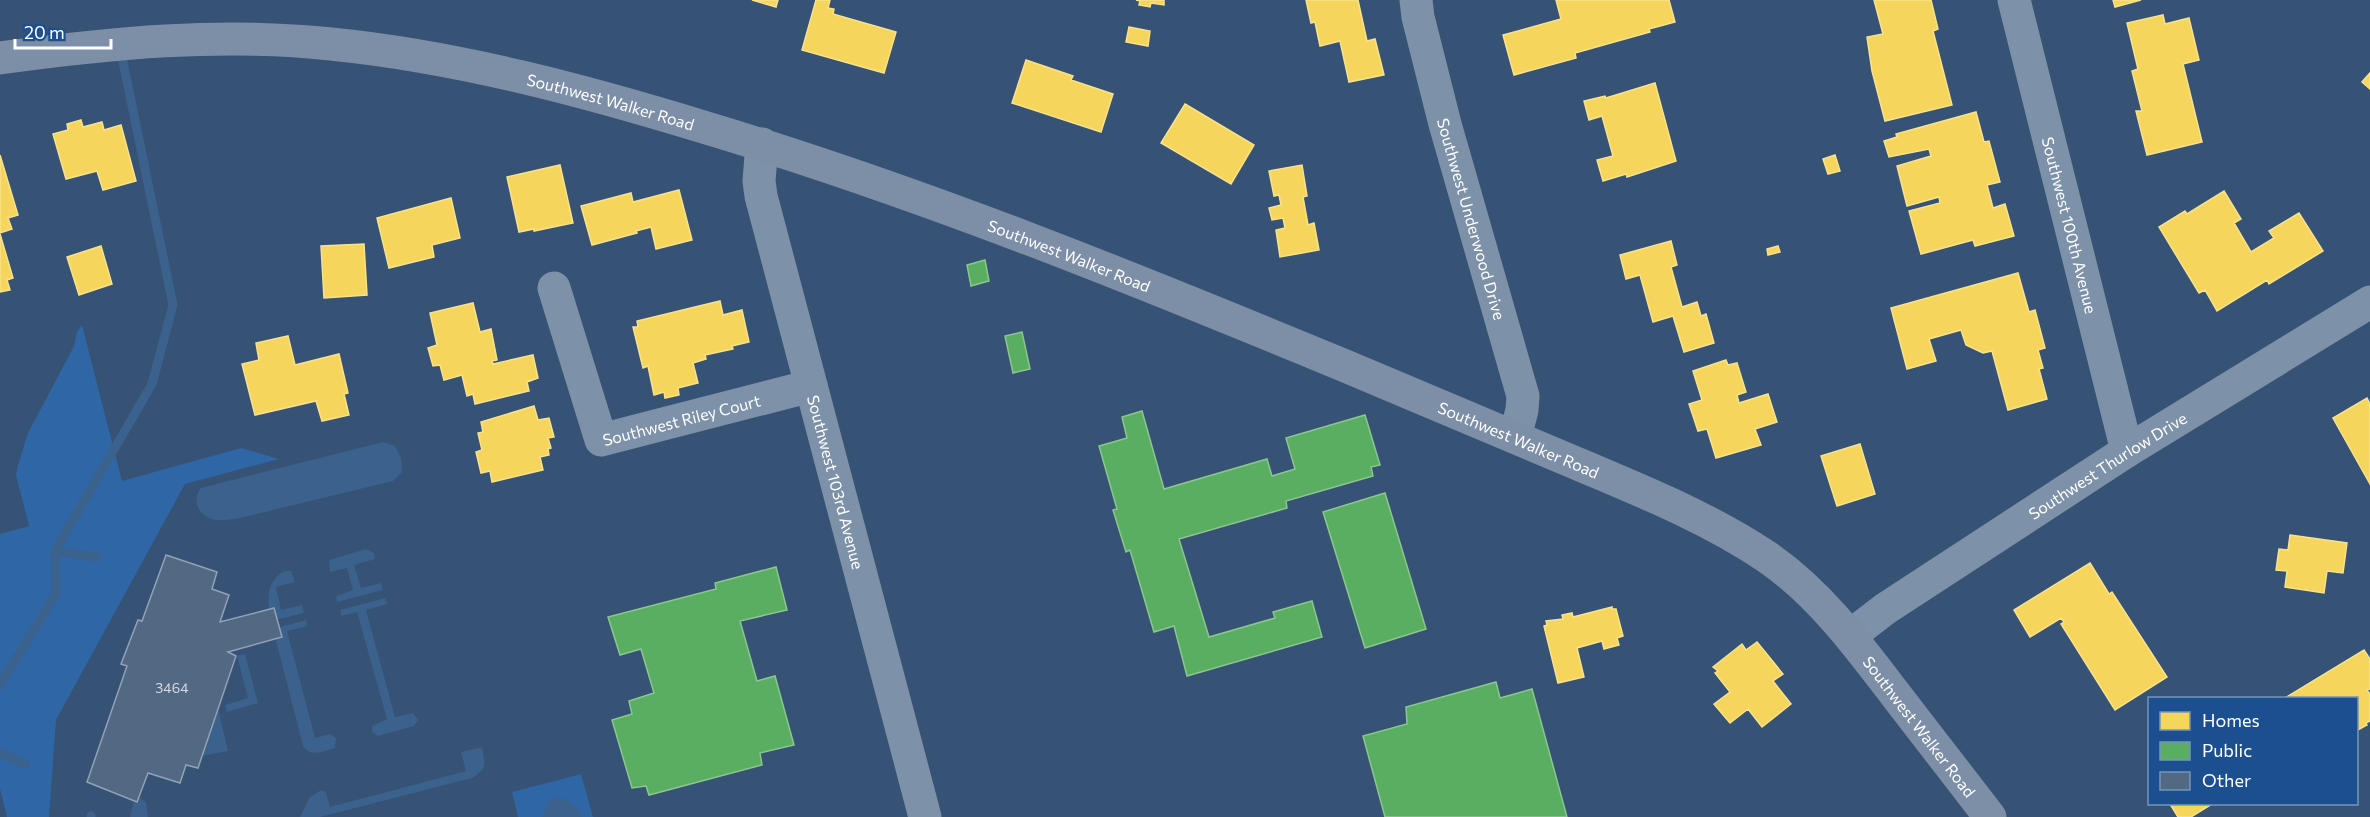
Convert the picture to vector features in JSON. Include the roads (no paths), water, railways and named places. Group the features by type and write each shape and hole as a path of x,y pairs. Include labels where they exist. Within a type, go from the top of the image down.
{"main road":[{"name":"Southwest Walker Road","path":"0,58 91,45 165,40 266,39 386,50 469,65 635,106 762,144 970,216 1059,250 1515,437 1639,490 1722,529 1769,559 1811,593 1850,636 1990,817"}],"street":[{"name":"Southwest Underwood Drive","path":"1416,0 1444,124 1523,396 1515,437"},
{"name":"Southwest 100th Avenue","path":"2014,0 2127,451"},
{"name":"Southwest 103rd Avenue","path":"762,144 759,181 761,196 925,817"},
{"name":"Southwest Riley Court","path":"554,288 601,440 811,386"},
{"name":"Southwest Thurlow Drive","path":"1850,636 1885,609 2127,451 2370,302"}],"waterway":[{"path":"0,685 56,594 55,551 152,384 173,305 122,57"},
{"path":"55,551 97,557"},
{"path":"0,753 25,764"}]}
